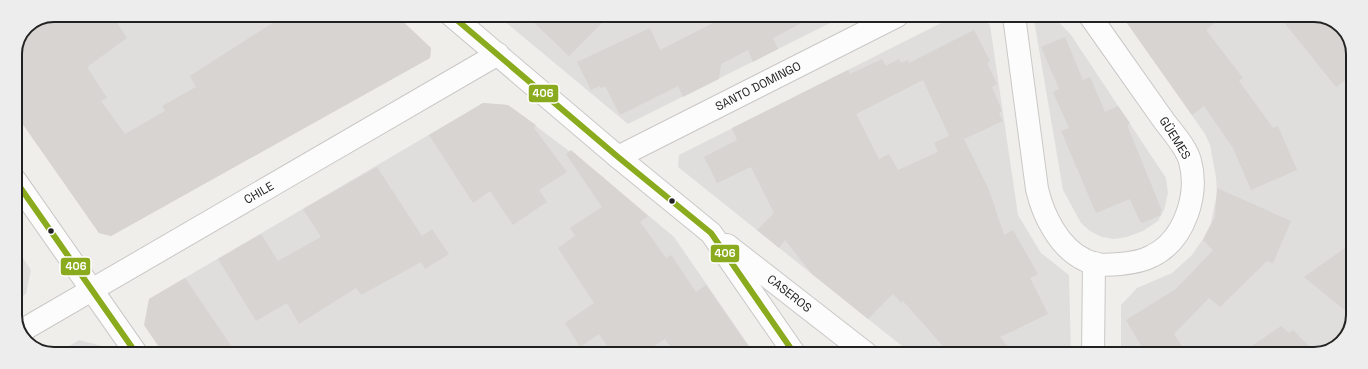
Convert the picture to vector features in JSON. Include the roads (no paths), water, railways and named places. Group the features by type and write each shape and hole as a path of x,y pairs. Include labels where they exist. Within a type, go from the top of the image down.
{"street":[{"name":"CASEROS","path":"459,22 618,157 711,233 858,347"},
{"name":"SANTO DOMINGO","path":"618,157 885,22"},
{"name":"GÜEMES","path":"1015,22 1039,198 1052,226 1066,246 1081,258 1094,264 1107,265 1128,263 1152,256 1162,250 1172,240 1185,217 1193,192 1194,180 1187,153 1094,22"},
{"name":"CHILE","path":"25,329 498,54"},
{"path":"22,190 132,347"},
{"name":"CASEROS","path":"711,233 789,347"},
{"path":"1093,347 1094,264"}]}
